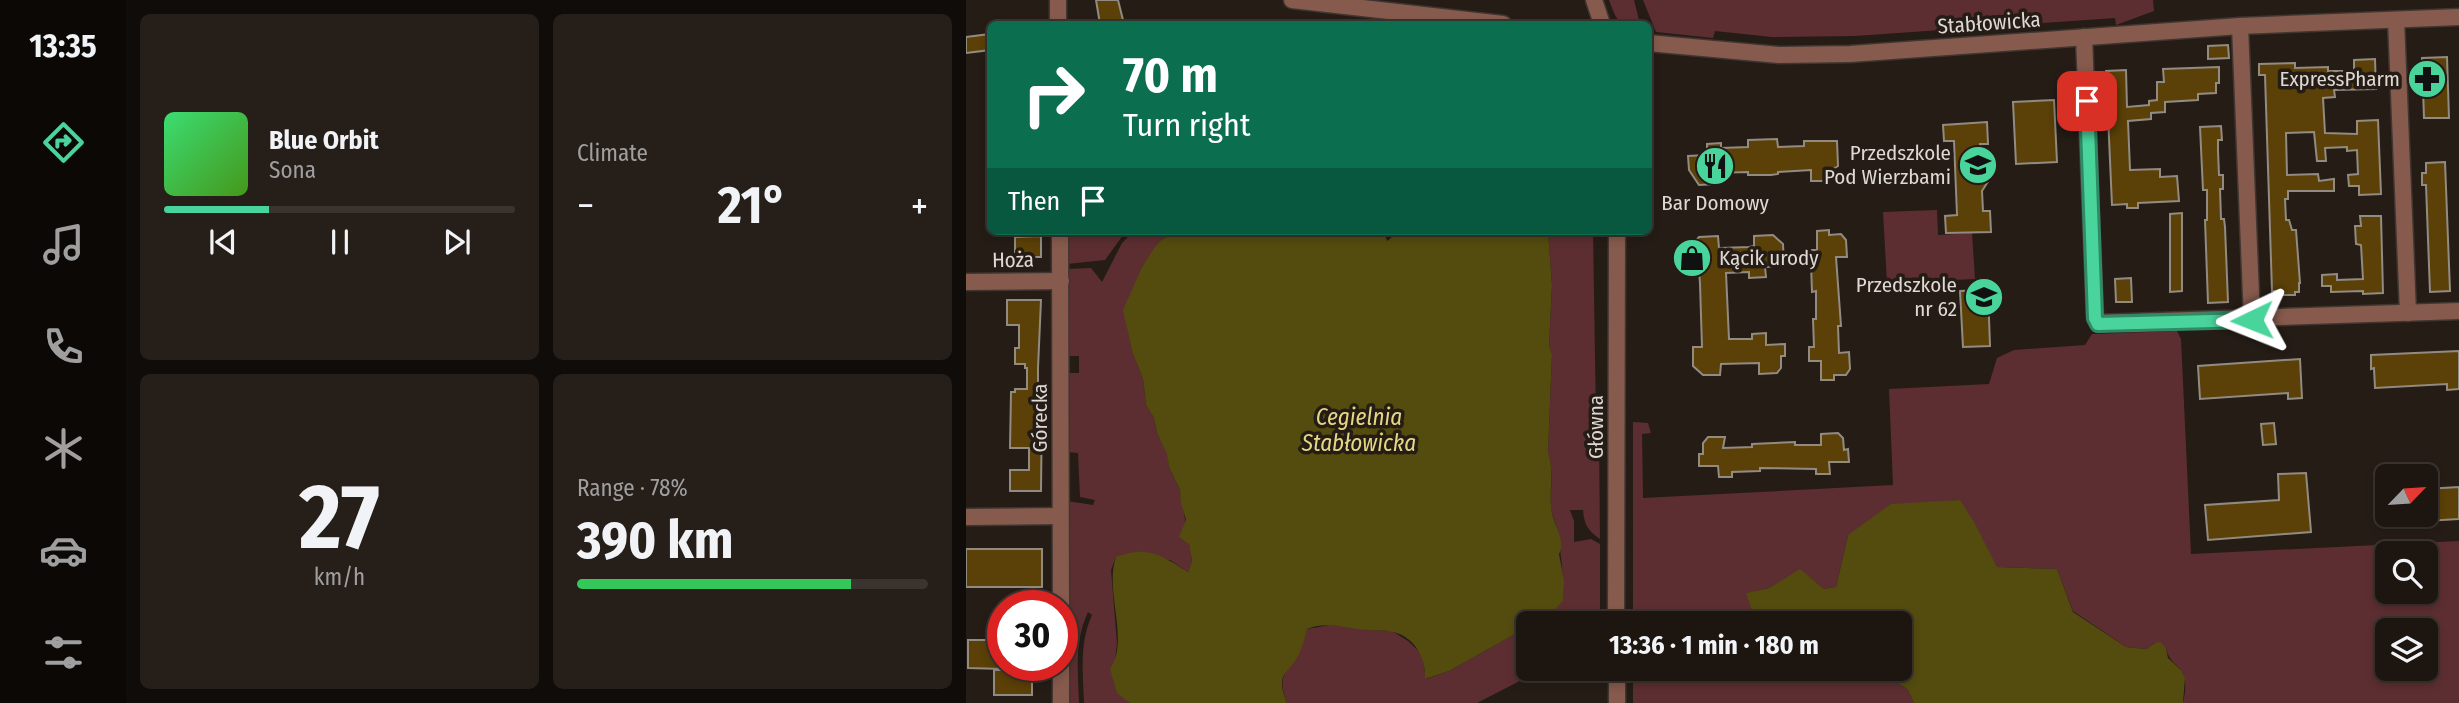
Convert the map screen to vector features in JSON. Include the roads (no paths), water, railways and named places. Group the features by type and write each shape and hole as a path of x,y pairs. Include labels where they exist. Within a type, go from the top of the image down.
{"street":[{"path":"1058,0 1058,21"},
{"path":"1292,0 1477,21"},
{"path":"1594,0 1601,21"},
{"name":"Stabłowicka","path":"1652,43 1779,55 1838,54 2240,26 2459,18"},
{"path":"2396,20 2408,313"},
{"path":"2240,26 2252,320"},
{"path":"2084,37 2095,318 2098,324 2459,311"},
{"name":"Górecka","path":"1060,235 1061,590"},
{"name":"Główna","path":"1616,611 1617,235"},
{"name":"Hoża","path":"966,282 1061,281"},
{"path":"966,517 1060,516"},
{"path":"1061,681 1061,703"},
{"path":"1616,681 1617,703"}],"water":[{"name":"Cegielnia Stabłowicka","path":"1171,235 1385,235 1387,241 1395,235 1548,235 1552,285 1549,345 1552,354 1548,452 1551,467 1551,505 1561,539 1559,554 1564,581 1563,601 1556,609 1516,611 1516,634 1449,671 1425,679 1421,655 1417,648 1398,633 1322,626 1307,629 1296,660 1284,674 1282,685 1287,703 1130,703 1117,693 1110,669 1118,644 1113,585 1116,557 1146,552 1170,561 1188,572 1192,561 1189,544 1179,537 1186,520 1180,490 1169,467 1154,418 1146,405 1143,379 1133,354 1123,310 1143,265 1155,247"},
{"path":"1960,500 1997,567 2057,569 2073,612 2126,647 2146,649 2160,642 2166,648 2168,658 2182,671 2185,678 2183,703 1914,703 1908,690 1896,681 1912,681 1912,611 1752,611 1746,593 1769,588 1800,569 1824,589 1836,587 1848,535 1891,504"}],"place":[{"name":"ExpressPharm","path":"2427,79"},
{"name":"Przedszkole Pod Wierzbami","path":"1978,165"},
{"name":"Bar Domowy","path":"1715,166"},
{"name":"Kącik urody","path":"1692,258"},
{"name":"Przedszkole nr 62","path":"1984,297"}]}
